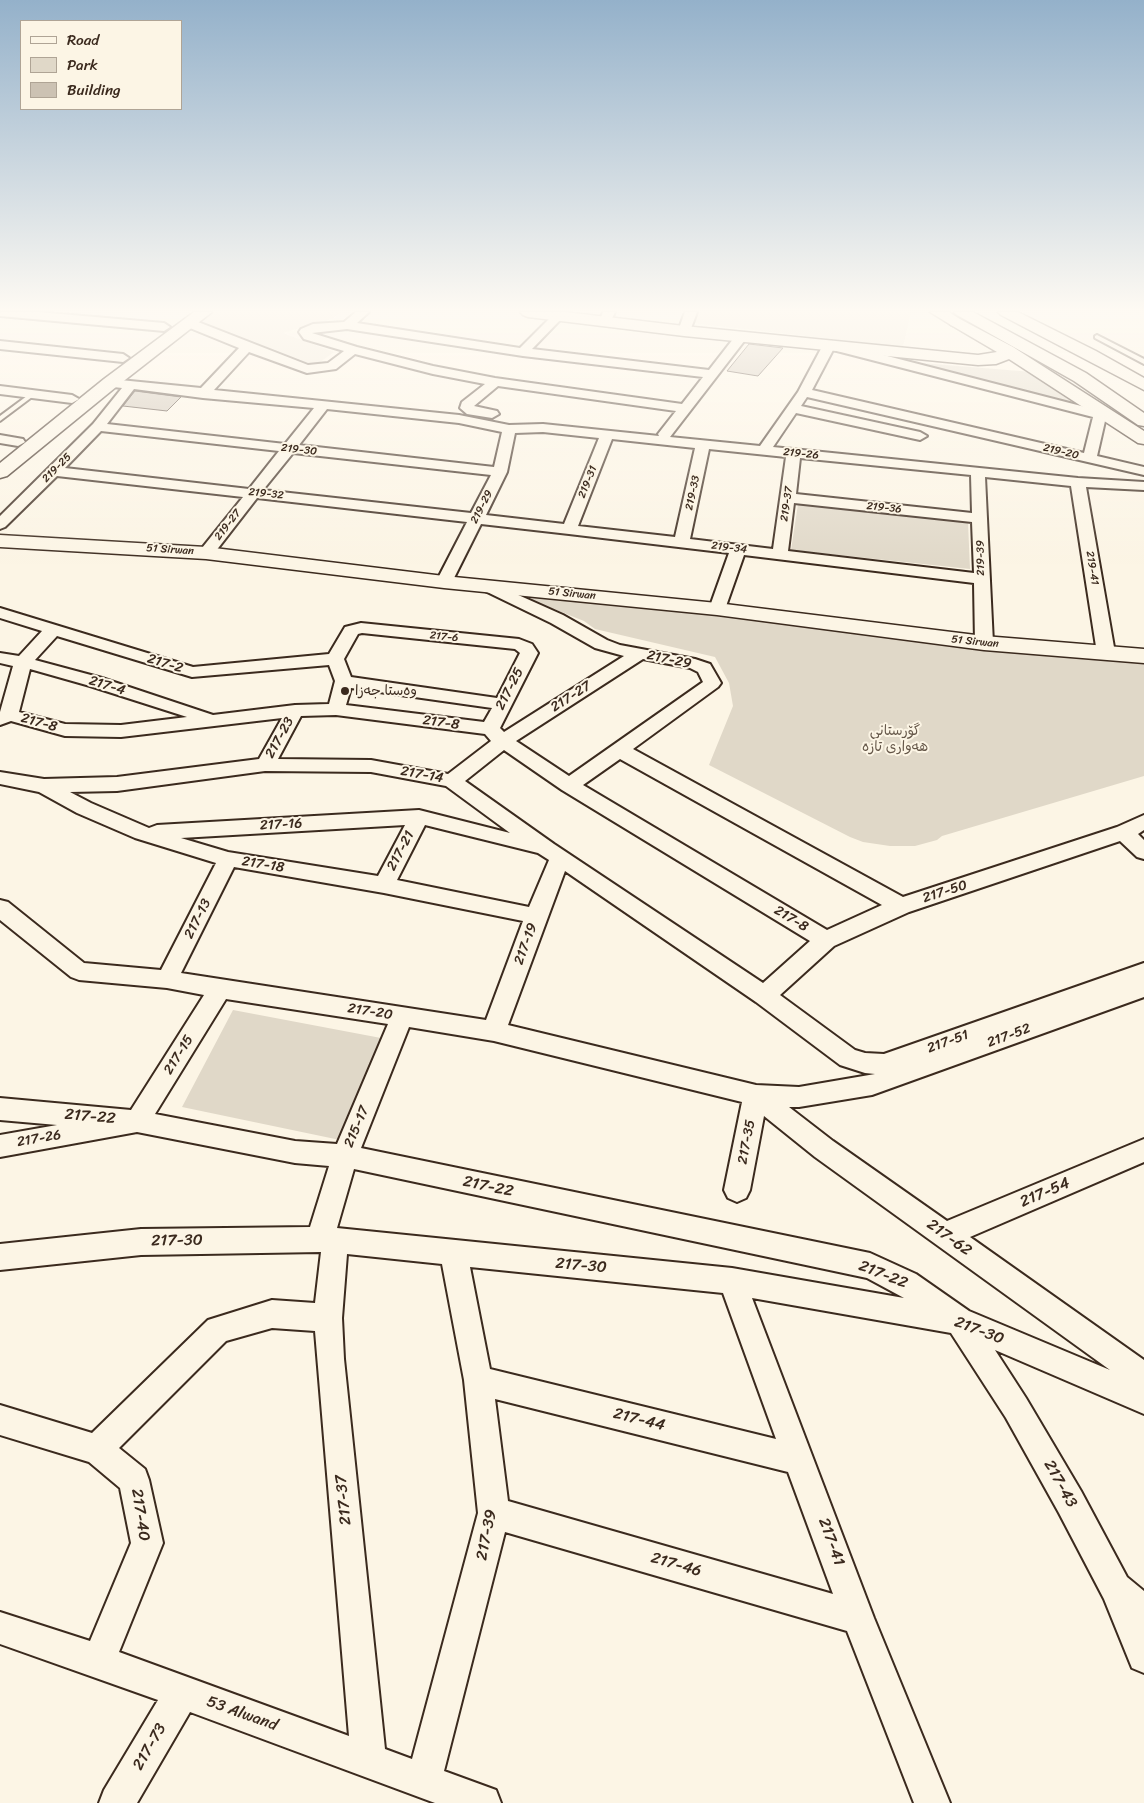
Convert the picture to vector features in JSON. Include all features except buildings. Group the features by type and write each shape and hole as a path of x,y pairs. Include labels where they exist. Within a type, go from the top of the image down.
{"main road":[{"path":"0,456 76,396"},
{"path":"0,472 94,396"},
{"path":"1080,396 1108,417 1144,439"},
{"path":"1108,396 1144,421"},
{"name":"51 Sirwan","path":"0,540 206,553 444,582 717,609 984,643 1144,656"}],"street":[{"path":"50,396 72,399"},
{"name":"219-25","path":"0,524 98,427 122,396"},
{"name":"219-26","path":"229,396 324,404 459,419 509,429 543,428 704,444 766,448 794,453 978,472 1078,482 1144,486"},
{"path":"478,396 467,405 467,408 472,412 665,434 766,448 801,396"},
{"path":"598,396 685,408"},
{"path":"665,434 694,396"},
{"name":"219-20","path":"821,396 1144,471"},
{"path":"1027,396 1108,417 1089,459"},
{"name":"219-27","path":"206,553 324,404"},
{"path":"792,408 920,436"},
{"path":"909,465 926,421"},
{"name":"219-30","path":"98,427 500,472"},
{"name":"219-29","path":"444,582 500,472 509,429"},
{"name":"219-31","path":"569,529 606,434"},
{"path":"0,439 18,442"},
{"name":"219-33","path":"682,542 704,444"},
{"name":"219-37","path":"780,554 794,453"},
{"name":"219-32","path":"55,471 477,518"},
{"name":"219-39","path":"978,472 984,643"},
{"name":"219-41","path":"1078,482 1106,653"},
{"name":"219-36","path":"788,498 980,518"},
{"name":"219-34","path":"477,518 982,579"},
{"path":"717,609 738,549"},
{"name":"217-29","path":"487,586 557,619 601,644 639,654 695,664 704,668 709,675 712,683 706,689 569,785"},
{"name":"217-2","path":"0,614 192,672 335,660"},
{"name":"217-6","path":"335,660 351,631 361,628 519,644 526,648"},
{"path":"5,717 23,662 54,629"},
{"name":"217-25","path":"496,735 502,704 529,652 526,648"},
{"name":"217-27","path":"452,780 496,735 639,654"},
{"name":"217-4","path":"0,658 23,662 96,682 213,720"},
{"path":"335,660 344,681 336,709"},
{"path":"344,681 502,704"},
{"name":"217-8","path":"5,717 65,730 121,731 295,711 336,709 496,735 569,785 826,940"},
{"name":"217-23","path":"265,765 295,711"},
{"path":"619,750 901,906"},
{"name":"217-14","path":"44,786 117,784 265,765 372,766 452,780 554,853 764,996"},
{"name":"217-18","path":"0,778 44,786 84,808 142,833 228,859 384,885 536,916"},
{"name":"217-16","path":"142,833 419,817 554,853"},
{"name":"217-21","path":"384,885 419,817"},
{"name":"217-50","path":"764,996 826,940 901,906 1124,832 1144,822"},
{"path":"1124,832 1144,852"},
{"name":"217-19","path":"494,1031 536,916 554,853"},
{"name":"217-13","path":"167,979 228,859"},
{"name":"217-20","path":"0,908 79,971 167,979 220,989 494,1031 756,1095"},
{"name":"217-51","path":"764,996 848,1058 865,1063 884,1064 1144,972"},
{"name":"217-52","path":"756,1095 799,1097 839,1092 872,1085 1144,988"},
{"name":"217-15","path":"137,1121 220,989"},
{"name":"215-17","path":"327,1239 345,1156 402,1017"},
{"name":"217-35","path":"737,1190 756,1095"},
{"name":"217-62","path":"756,1095 824,1149 1144,1377"},
{"name":"217-22","path":"0,1109 137,1121 295,1152 345,1156 870,1266 906,1283 959,1321"},
{"name":"217-26","path":"0,1146 137,1121"},
{"name":"217-54","path":"945,1235 1144,1150"},
{"name":"217-30","path":"0,1257 141,1242 327,1239 454,1254 732,1281 959,1321 1144,1399"},
{"name":"217-37","path":"327,1239 331,1369 369,1761"},
{"name":"217-39","path":"424,1781 494,1513 478,1380 454,1254"},
{"name":"217-41","path":"732,1281 858,1618 932,1803"},
{"path":"97,1449 218,1330 272,1314 328,1318"},
{"name":"217-43","path":"959,1321 1016,1408 1070,1502 1115,1588 1144,1656"},
{"name":"217-44","path":"478,1380 800,1460"},
{"name":"217-40","path":"0,1420 97,1449 134,1480 147,1543 99,1661"},
{"name":"217-46","path":"494,1513 858,1618"},
{"path":"1115,1588 1144,1612"},
{"name":"53 Alwand","path":"0,1628 99,1661 483,1803"},
{"name":"217-73","path":"117,1803 182,1692"}],"lane":[{"path":"0,419 30,396"}],"green space":[{"path":"1039,396 1070,396 1091,409"},
{"path":"798,504 968,522 970,569 791,550"},
{"name":"گۆڕستانی هەواری تازە","path":"525,591 1144,659 1144,776 942,836 937,840 915,846 890,846 863,842 709,765 733,706 729,683 715,657 595,629 584,621 526,598"},
{"path":"233,1010 381,1038 340,1140 182,1107"}],"place":[{"name":"وەستا جەزا","path":"345,691"}]}
